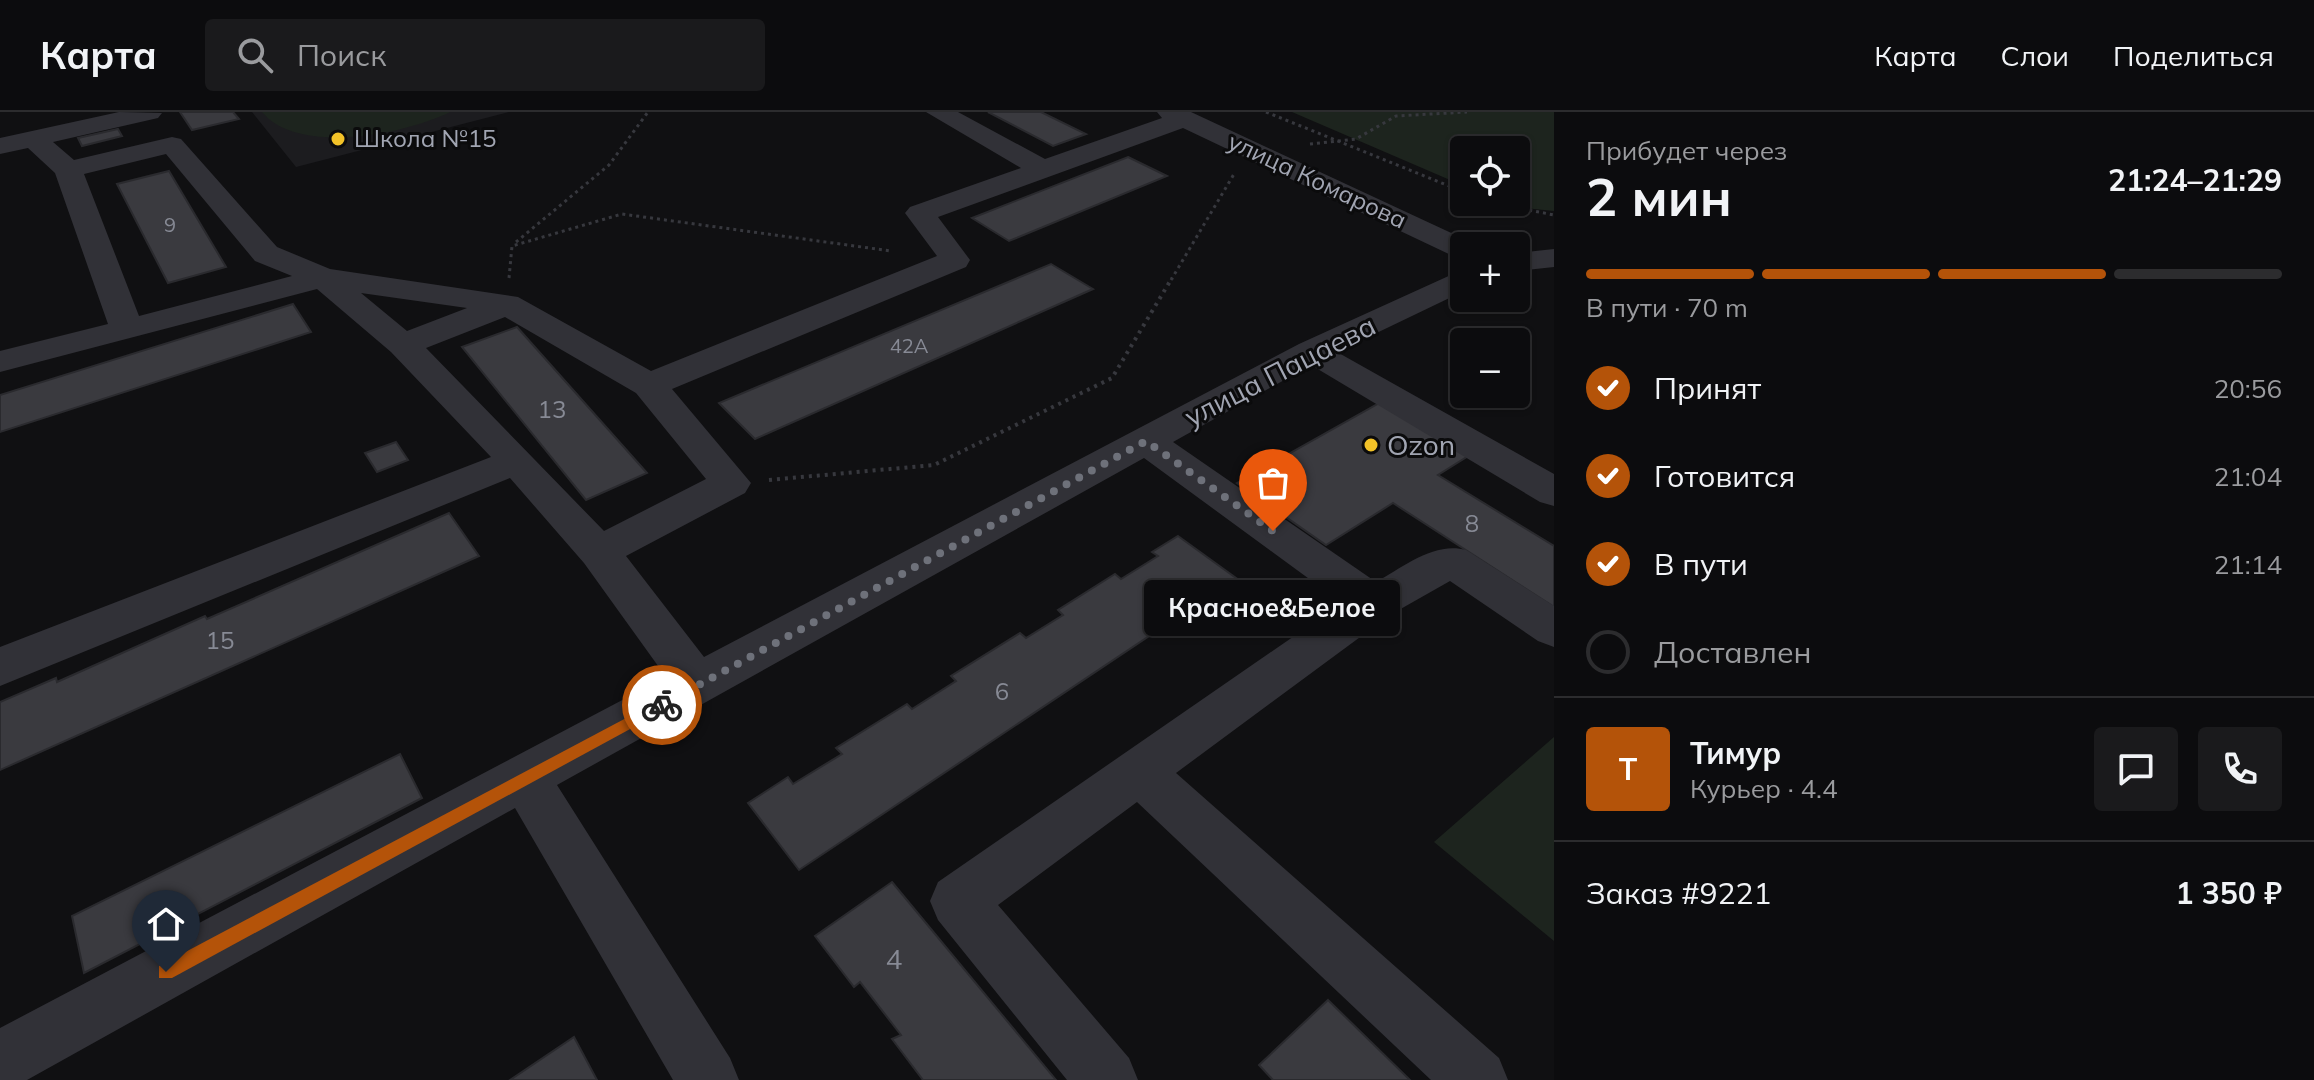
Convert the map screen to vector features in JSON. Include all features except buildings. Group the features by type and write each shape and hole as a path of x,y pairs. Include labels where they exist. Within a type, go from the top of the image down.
{"street":[{"path":"0,146 148,112 172,145 266,254 323,278 506,304 649,385 731,483 599,552"},
{"path":"939,112 1045,170"},
{"path":"649,385 955,260 920,213 1045,170 1177,115"},
{"name":"улица Комарова","path":"1177,115 1450,243"},
{"path":"34,139 68,170 127,329"},
{"path":"68,170 172,145"},
{"path":"1530,261 1554,258"},
{"path":"0,362 323,278"},
{"path":"323,278 403,345 517,461 599,552 699,685"},
{"name":"улица Пацаева","path":"0,1061 1311,351 1450,286"},
{"path":"403,345 506,304"},
{"path":"1311,351 1554,492"},
{"path":"1146,441 1374,603"},
{"path":"0,667 517,461"},
{"path":"1107,1080 958,901 1374,603 1451,561 1554,629"},
{"path":"1139,772 1477,1080"},
{"path":"525,779 708,1080"}],"path":[{"path":"506,304 512,246 609,165 648,112"},
{"path":"1266,112 1333,142 1397,162 1450,186"},
{"path":"1426,114 1433,112"},
{"path":"731,483 934,465 1112,378 1249,149 1356,139 1396,116 1467,112"},
{"path":"1530,210 1554,215"},
{"path":"512,246 622,214 955,260"}],"shaded area":[{"name":"Школа №15","path":"252,112 509,112 296,167"},
{"path":"262,112 450,112 381,133 326,137 300,134 279,126"},
{"path":"1292,112 1554,112 1554,211 1530,209 1530,136 1450,136 1450,180"},
{"path":"1554,737 1554,941 1434,842"}],"way so far":[{"path":"662,705 1146,441 1273,531"}],"place":[{"name":"Школа №15","path":"338,139"},
{"name":"Ozon","path":"1371,445"},
{"name":"Красное&Белое","path":"1273,531"}],"route":[{"path":"166,972 662,705"}]}
